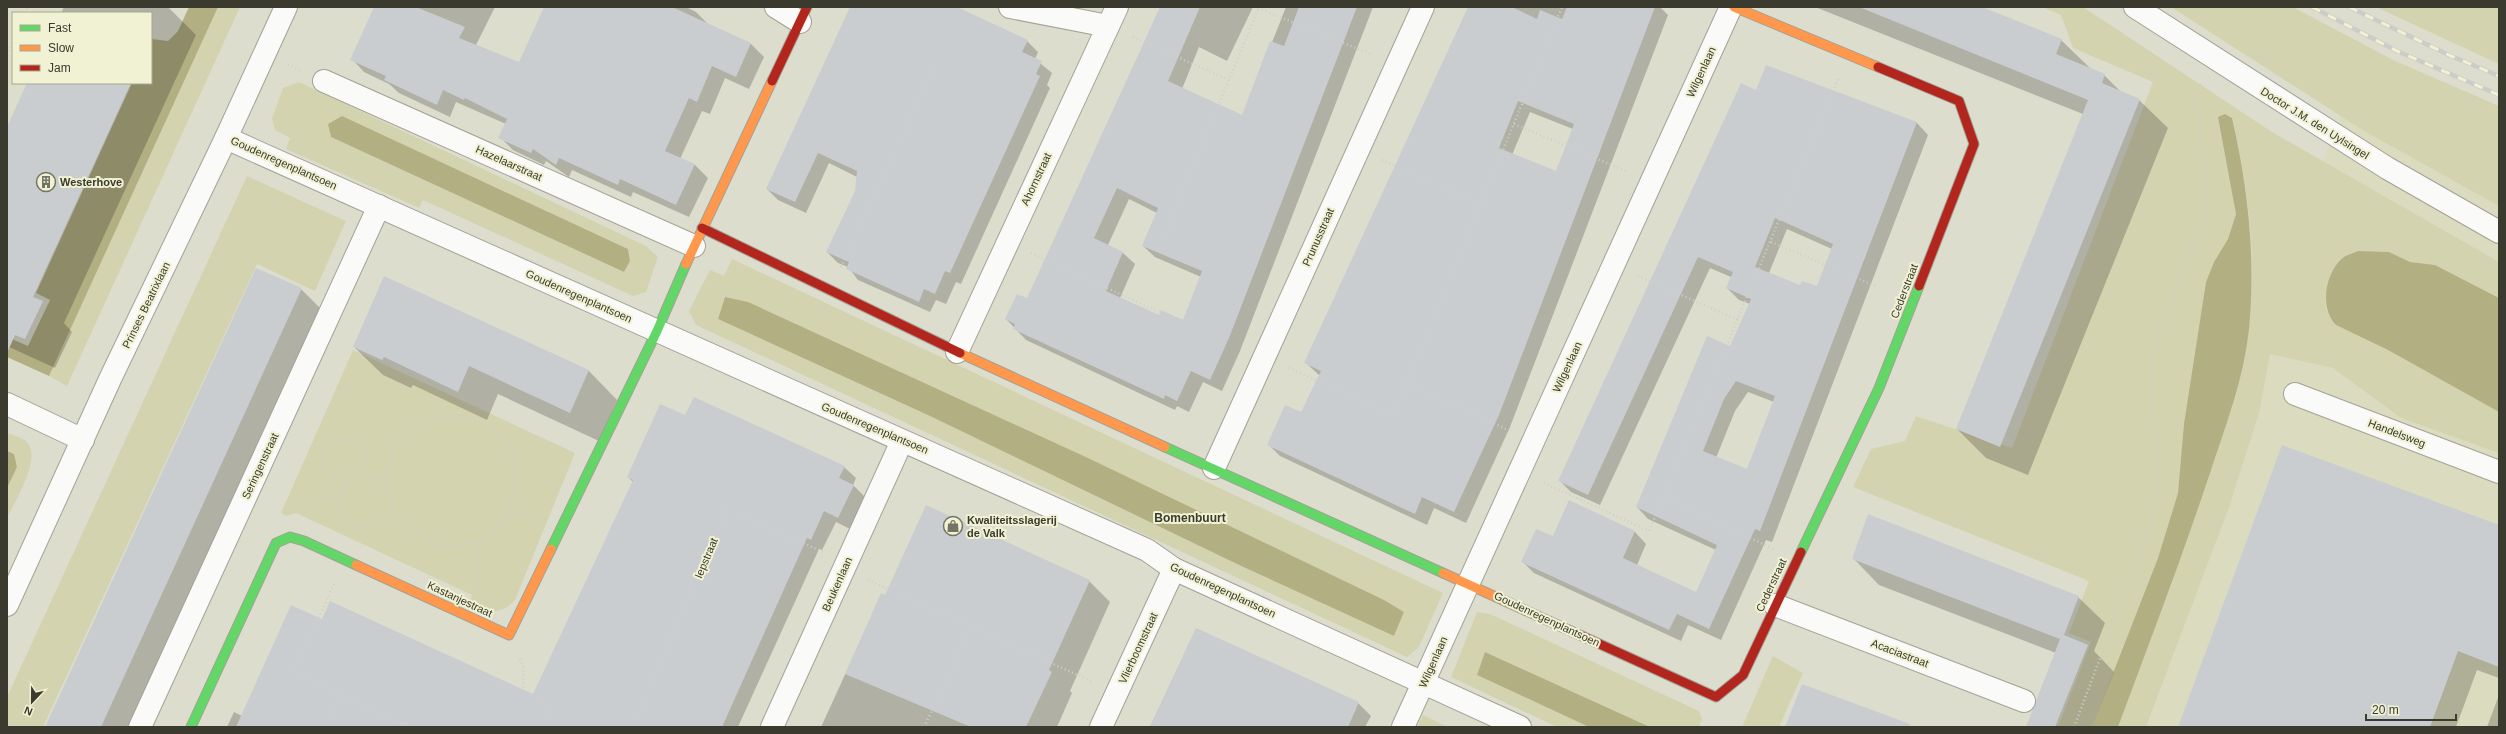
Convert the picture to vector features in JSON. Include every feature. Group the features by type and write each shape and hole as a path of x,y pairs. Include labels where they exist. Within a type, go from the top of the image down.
{"street":[{"name":"Prinses Beatrixlaan","path":"7,605 286,7"},
{"path":"509,635 657,331 698,237 803,14 776,7"},
{"path":"1010,7 1113,16"},
{"name":"Prunusstraat","path":"1214,468 1423,7"},
{"name":"Cederstraat","path":"1716,697 1743,675 1796,560 1879,388 1974,144 1959,101 1732,7"},
{"name":"Wilgenlaan","path":"1403,727 1424,684 1468,583 1732,7"},
{"name":"Doctor J.M. den Uylsingel","path":"2135,7 2387,168 2499,232"},
{"name":"Ahornstraat","path":"957,352 1007,241 1113,16"},
{"name":"Hazelaarstraat","path":"324,81 698,237"},
{"name":"Goudenregenplantsoen","path":"226,138 902,441 937,454 1147,550 1174,569 1520,727"},
{"name":"Seringenstraat","path":"140,727 379,206"},
{"name":"Goudenregenplantsoen","path":"698,237 830,291 957,352 1716,697"},
{"name":"Handelsweg","path":"2295,394 2499,472"},
{"path":"7,404 83,440"},
{"name":"Beukenlaan","path":"772,727 902,441"},
{"path":"191,727 276,543 290,537"},
{"name":"Kastanjestraat","path":"290,537 304,541 509,635"},
{"name":"Vlierboomstraat","path":"1101,727 1174,569"},
{"name":"Acaciastraat","path":"1775,605 2024,701"}],"path":[{"path":"1265,357 1392,414 1407,383 1562,7"},
{"path":"1163,240 1259,8 1396,65"},
{"path":"1113,16 1229,80"},
{"path":"7,55 12,43"},
{"path":"264,54 324,81"},
{"path":"1519,472 1649,531 1848,55"},
{"path":"2074,727 2143,545 2154,508 2157,472 2151,376 2154,347 2159,329 2202,223 2206,198 2196,92 2217,60"},
{"path":"830,291 937,61"},
{"path":"1514,124 1651,182"},
{"path":"1358,149 1480,204"},
{"path":"1007,241 1159,312"},
{"path":"1771,242 1878,287"},
{"path":"1613,265 1738,320"},
{"path":"1407,383 1533,441"},
{"path":"481,540 458,545 439,544 418,535 405,523 394,505 388,483 390,462 399,444 410,431 422,422 440,416 466,418 480,422 496,432 508,445 516,465 517,485 513,501 505,517 481,540 474,557 474,574 482,595"},
{"path":"347,481 336,479 327,474 322,461 326,448 338,439 352,440 362,450 366,461 361,474"},
{"path":"388,483 375,476 361,474 347,481 342,488 338,502 344,515 354,522 371,524 385,516 394,505"},
{"path":"290,537 306,504 316,498 327,497 338,502"},
{"path":"1663,498 1796,560"},
{"name":"Iepstraat","path":"633,727 727,510 846,566"},
{"path":"505,517 534,516 562,527"},
{"path":"846,566 972,627 1117,693"},
{"path":"335,581 294,673 410,727"},
{"path":"924,727 972,627"},
{"path":"509,635 523,666 523,692 552,706 542,727"},
{"path":"323,727 339,694"}],"shaded area":[{"path":"189,7 218,7 49,376 7,357 7,337 28,346 50,300 36,293 132,84 152,84 152,39 168,41 178,31"},
{"path":"218,7 240,7 67,386 49,376"},
{"path":"2042,7 2083,7 2272,132 2499,262 2499,298 2435,265 2410,262 2389,252 2335,268 2327,290 2326,305 2330,318 2336,325 2388,350 2499,412 2499,453 2401,418 2333,368 2270,354 2259,413 2229,507 2146,727 2118,727 2206,484 2235,391 2246,347 2251,305 2252,251 2243,171 2232,118 2230,116 2229,171 2236,214 2228,239 2214,262 2206,282 2178,493 2158,558 2092,727 2058,727 2091,642 2069,633 2089,581 1853,487 1871,449 1905,441 1916,416 2012,448 2153,82 2073,48 2061,15"},
{"path":"2171,7 2293,7 2393,60 2499,106 2499,206 2361,129"},
{"path":"2376,7 2499,7 2499,64"},
{"path":"2356,71 2499,134 2499,727 2118,727"},
{"path":"299,82 646,246 658,257 646,292 633,296 423,200 419,208 286,149 290,138 275,130 272,118 283,88","holes":["342,117 628,249 630,261 624,272 331,137 328,124"]},
{"path":"2225,114 2232,118 2238,144 2249,223 2252,276 2247,347 2229,416 2201,500 2118,727 2092,727 2158,558 2178,493 2184,424 2206,282 2214,262 2228,239 2236,214 2218,117"},
{"path":"342,116 628,249 630,261 624,272 331,137 328,124"},
{"path":"247,176 346,221 315,291 257,264 43,727 7,727 7,697"},
{"path":"2358,251 2389,252 2410,262 2435,265 2499,298 2499,412 2388,350 2336,325 2327,310 2326,290 2332,271 2338,263 2344,257"},
{"path":"732,259 1443,593 1419,647 1407,657 696,325 689,311 710,270 724,276","holes":["725,297 1404,612 1394,636 1239,565 930,416 718,319"]},
{"path":"725,297 748,302 1088,458 1384,600 1404,612 1394,636 1239,565 930,416 718,319"},
{"path":"353,350 575,453 515,600 506,608 490,613 469,604 472,595 296,513 287,516 281,513"},
{"path":"7,433 27,442 31,449 31,459 26,480 7,518 7,488 17,467 14,454 7,451"},
{"path":"7,451 14,454 17,467 7,488"},
{"path":"1477,612 1490,614 1699,711 1702,719 1699,727 1650,727 1485,652 1477,675 1589,727 1557,727 1451,677"},
{"path":"1485,652 1650,727 1589,727 1477,675"},
{"path":"1773,656 1803,673 1779,727 1742,727"},
{"path":"1423,715 1448,727 1417,727"}],"building":[{"path":"374,7 416,7 465,27 459,38 519,62 544,7 672,7 751,43 736,77 712,66 697,102 689,98 665,151 695,164 676,205 620,179 618,185 559,158 556,165 533,149 531,153 498,138 507,119 465,98 464,100 443,90 437,105 384,80 386,76 350,60"},
{"path":"850,7 957,7 1028,40 1022,52 1042,61 1036,74 1040,76 950,273 945,271 935,294 924,289 919,302 846,269 849,262 826,252 855,191 857,171 818,153 795,202 766,189"},
{"path":"1160,7 1200,7 1168,81 1242,115 1270,41 1284,46 1299,7 1357,7 1229,338 1210,380 1191,371 1177,401 1165,395 1164,399 1013,329 1015,324 1005,319 1017,294 1027,298","holes":["1117,188 1158,208 1142,246 1202,271 1183,320 1161,310 1159,315 1106,291 1123,252 1094,238"]},
{"path":"1468,7 1512,7 1537,19 1540,10 1562,19 1567,7 1655,7 1499,415 1454,512 1422,497 1415,514 1267,445 1285,405 1301,412 1321,371 1304,363","holes":["1518,101 1574,124 1556,171 1499,148"]},
{"path":"1859,7 1982,7 2062,39 2056,54 2105,74 2102,83 2140,99 2000,447 1956,429 2088,100"},
{"path":"1766,65 1917,122 1760,531 1755,529 1709,629 1677,614 1669,630 1521,562 1536,529 1553,536 1569,500 1635,531 1623,558 1696,592 1717,545 1636,507 1707,336 1730,346 1751,299 1726,288 1733,272 1698,257 1588,495 1558,481 1741,83 1756,90","holes":["1775,218 1833,244 1817,286 1802,281 1800,285 1755,267","1736,381 1775,396 1747,469 1703,451 1724,399"]},
{"name":"Westerhove","path":"27,84 131,84 33,297 43,301 25,339 15,335 7,353 7,127"},
{"path":"256,268 302,288 101,727 45,727"},
{"path":"384,276 589,370 570,413 469,366 458,392 384,357 382,360 353,347"},
{"path":"694,397 845,466 839,478 854,485 838,518 824,511 811,540 807,538 722,727 236,727 291,605 322,619 330,601 533,694 633,480 627,477 660,404 685,415"},
{"path":"2282,445 2499,525 2499,667 2458,651 2430,727 2178,727"},
{"path":"926,505 1090,580 1049,670 1052,672 1026,727 971,727 845,674 881,593 885,595"},
{"path":"1868,514 2079,596 2064,635 2088,645 2055,727 2026,727 2060,639 1852,559"},
{"path":"1196,628 1359,702 1348,727 1150,727"},
{"path":"1802,684 1910,724 1909,727 1785,727"}],"railway":[{"path":"2312,7 2397,51 2499,95"},
{"path":"2349,7 2451,56 2499,76"}],"traffic: fast":[{"path":"551,549 657,331 686,264"},
{"path":"1801,552 1879,388 1919,286"},
{"path":"1165,447 1443,573"},
{"path":"191,727 276,543 290,537 304,541 356,565"}],"traffic: slow":[{"path":"1734,7 1878,67"},
{"path":"686,264 772,81"},
{"path":"960,353 1165,447"},
{"path":"356,565 509,635 551,549"},
{"path":"1443,573 1582,636"}],"traffic: jam":[{"path":"772,81 807,7"},
{"path":"1878,67 1959,101 1974,144 1919,286"},
{"path":"702,228 960,353"},
{"path":"1582,636 1716,697 1743,675 1801,552"}],"place":[{"name":"Westerhove","path":"46,182"},
{"name":"Kwaliteitsslagerij de Valk","path":"953,526"}],"district":[{"name":"Bomenbuurt","path":"1190,518"}]}
